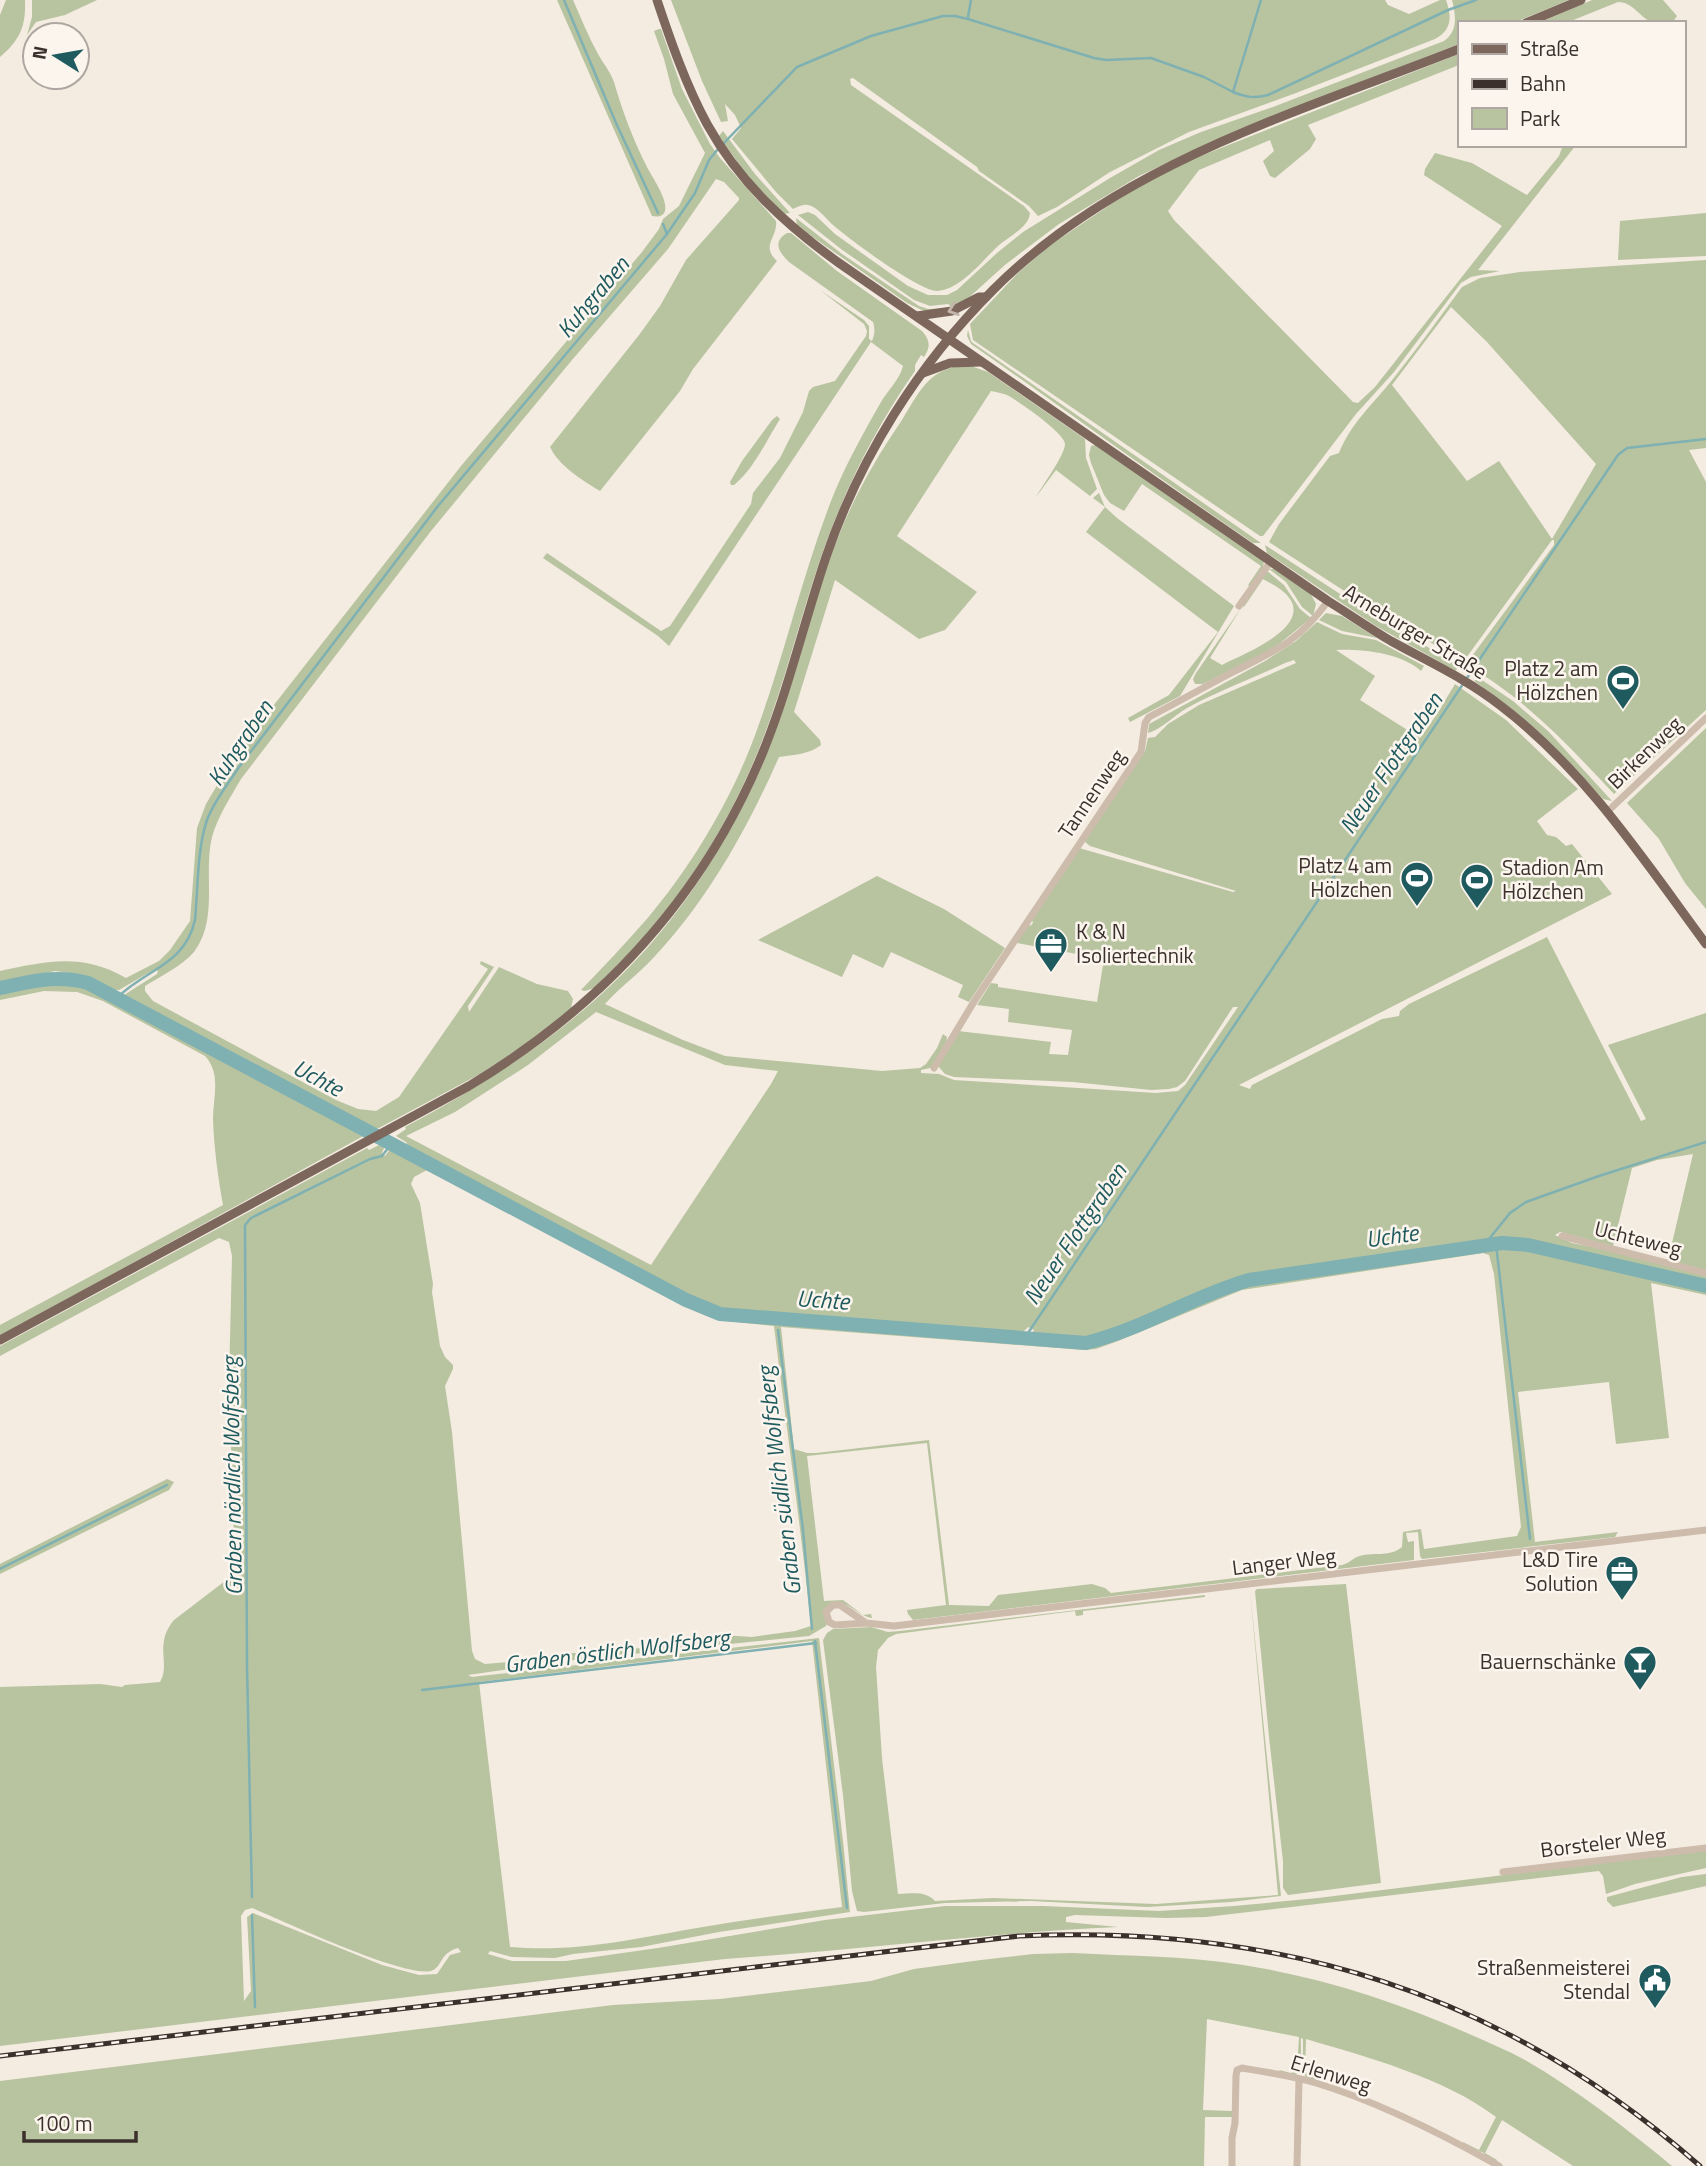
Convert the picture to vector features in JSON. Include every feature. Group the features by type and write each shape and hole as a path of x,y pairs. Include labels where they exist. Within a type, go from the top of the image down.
{"main road":[{"name":"Arneburger Straße","path":"657,0 688,84 716,140 754,190 800,235 1328,601 1380,634 1475,687 1508,711 1545,743 1607,812 1706,944"},
{"path":"1531,21 1581,0"},
{"path":"0,1339 370,1141 496,1070 560,1024 606,984 682,897 717,844 751,780 780,704 822,567 843,510 889,421 920,374 986,297 1037,250 1085,214 1162,169 1238,135 1458,49"},
{"path":"917,316 951,311 979,297 986,297"},
{"path":"920,374 950,363 982,362"}],"street":[{"path":"1239,606 1271,561"},
{"name":"Tannenweg","path":"934,1068 975,1000 1141,752 1145,723 1149,717 1270,655 1306,628 1328,601"},
{"name":"Birkenweg","path":"1607,812 1706,718"},
{"name":"Uchteweg","path":"1562,1237 1706,1273"},
{"name":"Langer Weg","path":"866,1623 837,1604 830,1606 826,1612 827,1619 832,1624 866,1623 884,1626 1706,1530"},
{"name":"Borsteler Weg","path":"1503,1872 1706,1848"},
{"name":"Erlenweg","path":"1232,2166 1237,2070 1241,2068 1299,2079 1363,2101 1412,2122 1497,2166"},
{"path":"1297,2166 1299,2079"}],"green space":[{"path":"6,0 25,0 20,32 0,57 0,15"},
{"path":"32,0 97,0 65,15 40,21 31,21"},
{"path":"557,0 573,0 594,47 612,78 633,136 664,200 665,211 661,215 652,216"},
{"path":"671,0 1385,0 1388,5 1409,14 1440,0 1446,0 1450,17 1445,32 1435,39 1189,132 1110,172 1057,207 1038,216 1029,206 977,167 853,78 850,79 851,85 1024,206 1030,213 1022,228 997,247 970,274 954,286 937,291 915,283 884,263 841,232 815,208 804,205 793,209 776,192 732,139 741,128 735,115 725,104 728,121 721,122"},
{"path":"1452,0 1569,0 1518,21 1458,21 1458,44 1242,128 1139,176 1059,224 1006,264 965,301 952,307 948,304 930,306 914,300 798,215 808,212 815,215 835,234 908,286 928,295 947,295 957,290 1023,232 1159,150 1444,41 1454,28"},
{"path":"1592,0 1663,0 1677,16 1673,21 1650,21 1628,5 1618,2 1571,21 1544,21"},
{"path":"659,29 682,89 710,144 776,221 770,250 777,261 693,369 680,391 600,491 559,460 550,447 639,335 660,306 686,260 739,200 724,182 716,179 668,249 431,531 241,779 221,814 212,837 208,911 202,939 184,962 145,986 145,991 153,1001 336,1100 358,1109 376,1111 399,1097 488,969 480,964 481,961 494,967 468,1006 469,1012 499,967 537,984 568,991 573,999 571,1008 522,1047 480,1074 377,1129 124,995 157,974 155,969 119,990 78,974 55,971 0,983 0,971 64,961 94,965 126,978 159,961 170,950 190,921 197,828 206,804 226,770 461,466 642,252 663,219 679,206 705,153 673,94 654,31"},
{"path":"1458,54 1458,65 1308,125 1316,139 1310,149 1275,178 1270,176 1263,161 1274,151 1270,140 1199,170 1168,211 1353,402 1358,403 1375,387 1502,226 1424,175 1435,153 1472,163 1527,195 1559,156 1562,147 1574,147 1478,270 1500,271 1471,277 1461,283 1263,536 973,340 970,324 1018,273 1049,246 1132,190 1188,161"},
{"path":"723,131 755,174 790,213 783,214 749,178 719,136"},
{"path":"1706,213 1706,256 1618,260 1620,221"},
{"path":"796,218 842,254 919,306 928,309 948,308 924,311 907,303 797,226"},
{"path":"787,233 791,233 837,271 922,331 929,347 924,357 921,355 915,365 915,371 874,437 841,506 813,581 771,717 730,812 694,872 653,927 594,988 581,990 661,902 702,843 726,801 758,726 833,496 862,436 903,366 871,342 669,646 543,558 547,553 661,631 670,626 751,504 753,493 780,458 803,412 809,391 813,387 835,381 866,336 864,324 820,290 864,320 869,326 869,339 872,341 874,336 873,322 785,258 778,243"},
{"path":"1706,260 1706,448 1689,450 1706,482 1706,710 1614,794 1528,708 1467,665 1554,545 1554,540 1462,661 1349,594 1269,542 1279,524 1330,456 1339,453 1356,423 1402,368 1462,287 1480,278 1520,272","holes":["1451,307 1487,342 1596,464 1552,539 1499,461 1467,481 1392,385"]},
{"path":"968,330 973,343 1261,543 1253,543 971,344 967,336"},
{"path":"968,365 988,372 1085,439 1086,458 1097,489 1090,496 1056,470 1036,497 1064,449 1063,439 1020,403 1007,395 991,391 897,536 977,592 945,630 919,639 835,580 794,712 820,740 821,745 807,752 779,757 754,810 710,887 675,934 605,1004 725,1056 882,1071 920,1068 937,1048 943,1034 947,1037 946,1043 933,1065 921,1070 921,1073 939,1074 954,1080 1156,1093 1178,1091 1185,1085 1238,1007 1233,1007 1185,1081 1169,1089 954,1077 945,1074 938,1066 958,1031 1051,1042 1049,1054 1068,1055 1072,1030 1008,1022 1009,1009 977,1005 991,983 998,984 998,987 1097,1002 1104,959 1017,943 1029,924 1030,926 1033,923 1032,920 1079,848 1236,891 1090,846 1085,842 1145,751 1148,738 1155,737 1168,724 1199,705 1296,663 1294,660 1285,663 1213,695 1148,733 1149,724 1265,661 1296,641 1317,622 1342,634 1376,640 1424,666 1421,671 1403,660 1381,653 1336,650 1375,676 1360,700 1420,738 1455,684 1506,720 1578,789 1537,821 1547,835 1556,837 1566,846 1572,844 1612,894 1239,1085 1250,1089 1252,1085 1382,1019 1399,1016 1400,1011 1409,1004 1547,937 1641,1121 1646,1119 1608,1045 1706,1013 1706,1270 1668,1260 1693,1154 1657,1160 1632,1168 1613,1246 1560,1232 1555,1235 1572,1243 1618,1252 1706,1276 1706,1295 1651,1283 1669,1438 1616,1444 1609,1382 1518,1392 1535,1542 1618,1532 1615,1537 1422,1559 1418,1532 1406,1533 1408,1542 1414,1541 1414,1560 913,1620 907,1610 946,1605 927,1443 807,1456 824,1601 843,1600 863,1615 844,1604 833,1602 826,1626 809,1636 574,1660 468,1675 472,1677 819,1638 850,1912 641,1947 555,1958 512,1957 490,1951 488,1954 512,1961 566,1961 825,1920 945,1906 1043,1906 1159,1911 1234,1906 1706,1850 1706,1868 1635,1884 1606,1894 1603,1876 1599,1871 1206,1917 1075,1915 1066,1917 1066,1922 1118,1927 725,1959 0,2046 0,1687 100,1684 122,1687 160,1682 164,1672 163,1646 170,1625 225,1581 231,1572 234,1540 229,1382 232,1256 229,1242 219,1238 0,1356 0,1346 367,1148 369,1150 383,1143 382,1153 385,1156 391,1148 408,1154 701,1311 720,1317 1086,1345 1124,1333 1245,1284 1331,1271 1329,1266 1232,1281 1155,1315 1095,1338 1082,1340 1031,1336 1034,1330 1028,1327 1019,1333 1002,1333 743,1311 693,1300 408,1146 396,1136 406,1129 405,1127 493,1076 574,1018 645,950 677,911 726,838 758,774 790,690 829,560 866,477 926,384 943,371","holes":["596,1012 725,1065 778,1071 651,1265 406,1136 455,1112 528,1065","427,1170 702,1314 718,1320 774,1326 811,1626 752,1637 707,1634 689,1643 592,1653 563,1653 509,1662 485,1664 475,1659 472,1651 452,1432 445,1386 453,1365 440,1346 420,1203 411,1184 414,1177","1483,1253 1489,1255 1494,1274 1521,1527 1517,1536 1424,1549 1421,1529 1403,1532 1402,1547 1397,1550 1362,1555 1342,1565 1111,1593 1092,1584 998,1595 989,1606 949,1605 929,1440 816,1453 794,1449 781,1327 1084,1350 1096,1349 1118,1341 1242,1290","812,1641 842,1907 584,1946 510,1947 479,1682","252,1908 371,1958 417,1971 431,1971 447,1953 458,1948 461,1952 450,1955 437,1974 419,1975 382,1965 253,1913 247,1917 251,1991 244,2001 241,1916 245,1910"]},
{"path":"777,416 780,419 754,463 731,485 730,482 742,461"},
{"path":"1095,445 1264,561 1263,568 1250,586 1248,585 1261,566 1142,484 1124,511 1110,503 1091,463 1091,446"},
{"path":"1099,493 1105,507 1093,498"},
{"path":"1105,507 1234,606 1180,696 1130,722 1128,718 1169,695 1218,632 1086,532"},
{"path":"1265,545 1357,605 1458,665 1456,671 1376,626 1267,553"},
{"path":"1269,569 1274,569 1311,594 1316,604 1313,616 1302,607 1286,582"},
{"path":"1267,571 1284,585 1300,609 1311,618 1273,649 1203,684 1195,684 1193,679 1196,673 1241,608 1210,658 1222,665 1271,639 1290,621 1294,610 1290,599 1263,579 1243,606"},
{"path":"1326,613 1342,616 1377,638 1342,631 1319,620"},
{"path":"1479,678 1513,701 1548,731 1612,801 1603,799 1558,751 1474,681"},
{"name":"Stadion Am Hölzchen","path":"1706,728 1706,909 1685,883 1659,839 1627,803"},
{"path":"877,876 944,909 1005,948 969,1002 958,997 963,985 891,952 883,968 853,954 842,977 758,940"},
{"path":"58,983 83,987 107,997 367,1134 0,1336 0,1325 223,1205 213,1119 215,1078 207,1058 103,1001 77,992 44,991 0,1000 0,992"},
{"path":"167,1479 174,1482 169,1490 0,1574 0,1564"},
{"path":"1346,1584 1381,1883 1288,1895 1283,1888 1283,1861 1255,1591"},
{"path":"1250,1590 1281,1896 1147,1907 1031,1901 945,1903 857,1911 852,1891 823,1640 827,1633 833,1629 871,1627 888,1632 900,1631 1205,1595 1083,1611 1083,1615 1076,1616 1075,1611 896,1634 888,1638 878,1650 876,1667 882,1758 898,1894 922,1894 935,1901 993,1898 1156,1904 1278,1895"},
{"path":"1706,1874 1706,1886 1613,1907 1607,1901 1607,1897 1682,1877"},
{"path":"1073,1953 1180,1958 1243,1965 1301,1976 1386,2001 1525,2060 1601,2110 1672,2166 1573,2166 1502,2120 1485,2153 1497,2160 1496,2162 1463,2142 1479,2150 1496,2117 1453,2091 1405,2070 1306,2039 1305,2072 1316,2078 1315,2081 1303,2074 1301,2038 1301,2061 1296,2075 1281,2073 1279,2070 1291,2073 1297,2070 1299,2037 1207,2019 1203,2110 1232,2111 1232,2117 1205,2117 1204,2166 0,2166 0,2081 613,2005 720,1999 871,1981 914,1969 981,1960"}],"waterway":[{"path":"564,0 658,213"},
{"path":"968,17 971,0"},
{"name":"Kuhgraben","path":"723,144 797,67 871,36 943,16 968,19 1094,58 1151,58 1204,77 1233,92 1261,0"},
{"path":"1233,92 1250,97 1268,95 1448,10 1476,0"},
{"name":"Kuhgraben","path":"118,997 174,957 190,935 195,920 200,856 207,820 217,799 239,767 438,506 667,234 695,193 709,160 718,149"},
{"path":"663,224 667,234"},
{"name":"Neuer Flottgraben","path":"1467,678 1618,455 1627,448 1706,439"},
{"name":"Neuer Flottgraben","path":"1024,1339 1463,684"},
{"name":"Uchte","path":"0,988 54,979 88,983 686,1300 720,1314 1086,1343 1128,1330 1249,1280 1502,1243 1528,1245 1706,1286"},
{"path":"1485,1244 1510,1213 1526,1202 1706,1142"},
{"name":"Graben nördlich Wolfsberg","path":"252,1897 247,1666 245,1225 251,1218 370,1159 382,1156 392,1143"},
{"path":"1496,1244 1530,1539"},
{"name":"Graben südlich Wolfsberg","path":"778,1330 803,1530 812,1629"},
{"path":"0,1569 167,1485"},
{"name":"Graben südlich Wolfsberg","path":"815,1641 847,1908"},
{"name":"Graben östlich Wolfsberg","path":"422,1690 816,1643"},
{"name":"Graben nördlich Wolfsberg","path":"252,1915 255,2007"}],"railway":[{"path":"0,2056 1019,1936 1115,1935 1208,1943 1297,1958 1384,1982 1467,2014 1547,2055 1625,2106 1700,2166"}],"place":[{"name":"Platz 2 am Hölzchen","path":"1623,711"},
{"name":"Platz 4 am Hölzchen","path":"1417,908"},
{"name":"Stadion Am Hölzchen","path":"1477,910"},
{"name":"K & N Isoliertechnik","path":"1051,974"},
{"name":"L&D Tire Solution","path":"1622,1602"},
{"name":"Bauernschänke","path":"1640,1692"},
{"name":"Straßenmeisterei Stendal","path":"1655,2010"}]}
